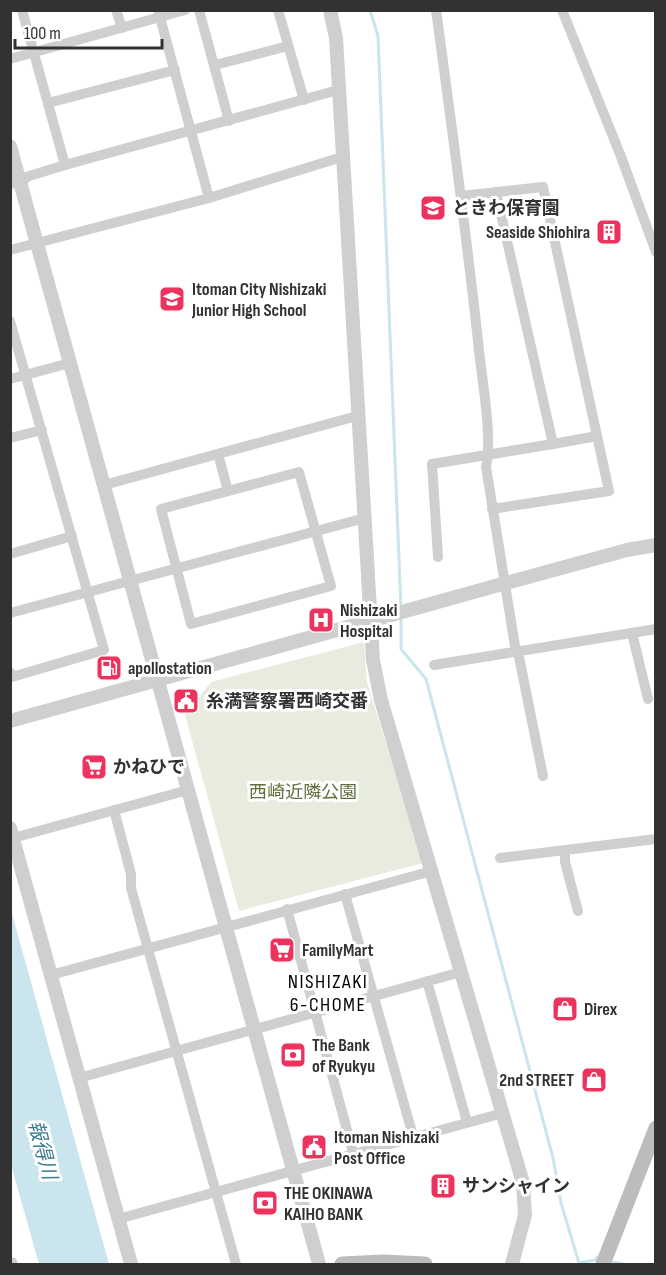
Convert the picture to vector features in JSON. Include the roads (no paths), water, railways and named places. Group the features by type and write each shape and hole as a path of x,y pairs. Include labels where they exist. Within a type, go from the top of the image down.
{"main road":[{"path":"603,1264 656,1128"},
{"path":"342,1264 383,1262 425,1264"}],"street":[{"path":"22,10 65,165"},
{"path":"116,10 122,28"},
{"path":"10,59 122,28 159,14 185,10"},
{"path":"199,10 229,121"},
{"path":"278,10 304,100"},
{"path":"330,10 336,38 373,660 381,700 523,1183 525,1215 512,1264"},
{"path":"436,10 461,196 488,455 486,467 515,646 543,776"},
{"path":"562,10 620,154 656,252"},
{"path":"159,14 209,198"},
{"path":"215,64 288,46"},
{"path":"48,103 175,70"},
{"path":"15,183 29,176 65,165 338,90"},
{"path":"10,146 15,183 37,243 319,1264"},
{"path":"10,250 209,198 342,157"},
{"path":"461,196 543,187 609,490 492,509"},
{"path":"496,192 553,444"},
{"path":"10,321 104,650 12,677 10,672"},
{"path":"10,379 70,363"},
{"path":"104,485 357,416"},
{"path":"10,438 42,430"},
{"path":"438,556 432,464 597,436"},
{"path":"218,454 228,491"},
{"path":"299,472 315,531 332,586 191,624 161,509 299,472"},
{"path":"10,613 364,518"},
{"path":"10,554 72,536"},
{"path":"10,721 425,605 627,550 656,545"},
{"path":"434,665 656,629"},
{"path":"632,633 648,699"},
{"path":"131,1264 12,833 114,810 188,790"},
{"path":"114,810 130,874 131,888 236,1264"},
{"path":"501,858 656,839"},
{"path":"565,851 565,862 578,911"},
{"path":"51,975 432,871"},
{"path":"345,894 413,1136"},
{"path":"287,909 353,1152"},
{"path":"79,1078 461,972"},
{"path":"427,981 467,1122"},
{"path":"118,1219 353,1152 503,1113"}],"water":[{"name":"報得川","path":"11,910 109,1264 39,1264 11,1165"}],"waterway":[{"path":"370,10 378,36 401,609"},
{"path":"401,615 401,649 426,679 553,1158 561,1203 579,1263 595,1260 597,1257"},
{"path":"613,1262 623,1264"}],"place":[{"name":"ときわ保育園","path":"433,208"},
{"name":"Seaside Shiohira","path":"609,232"},
{"name":"Itoman City Nishizaki Junior High School","path":"172,299"},
{"name":"Nishizaki Hospital","path":"321,620"},
{"name":"apollostation","path":"109,668"},
{"name":"糸満警察署西崎交番","path":"186,701"},
{"name":"かねひで","path":"94,767"},
{"name":"FamilyMart","path":"282,950"},
{"name":"Direx","path":"565,1009"},
{"name":"The Bank of Ryukyu","path":"293,1055"},
{"name":"2nd STREET","path":"594,1080"},
{"name":"Itoman Nishizaki Post Office","path":"314,1147"},
{"name":"サンシャイン","path":"443,1186"},
{"name":"THE OKINAWA KAIHO BANK","path":"265,1203"}],"district":[{"name":"NISHIZAKI 6-CHOME","path":"328,994"}],"park label":[{"name":"西崎近隣公園","path":"303,792"}]}
